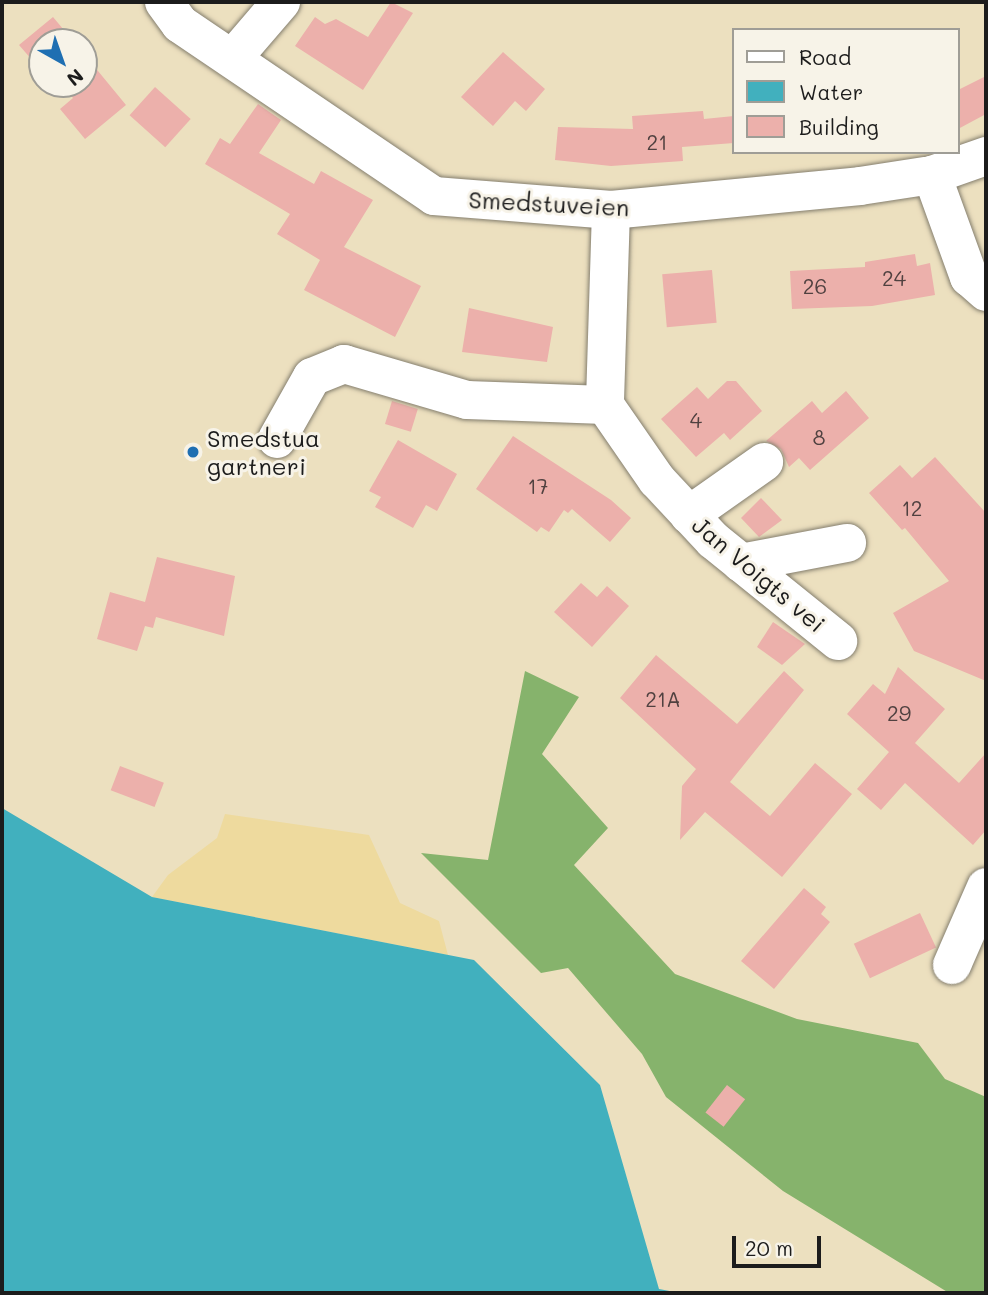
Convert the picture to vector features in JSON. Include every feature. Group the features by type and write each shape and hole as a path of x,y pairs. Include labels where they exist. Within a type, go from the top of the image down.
{"street":[{"name":"Smedstuveien","path":"164,2 180,24 434,196 611,210 932,175 986,156"},
{"path":"233,58 281,2"},
{"path":"932,175 969,277 986,292"},
{"path":"277,439 312,377 344,364 467,400 605,405 611,210"},
{"name":"Jan Voigts vei","path":"605,405 657,480 689,514 741,563 838,641"},
{"path":"689,514 764,462"},
{"path":"741,563 847,543"},
{"path":"952,965 986,887"}],"green space":[{"path":"525,671 579,697 542,754 608,828 574,865 675,974 797,1019 918,1043 945,1079 986,1097 986,1293 949,1293 783,1191 666,1097 642,1054 568,968 541,973 421,853 488,860"}],"sand":[{"path":"225,814 369,835 400,903 439,921 448,955 152,897 168,875 217,838"}],"water":[{"path":"2,808 152,897 474,960 600,1085 659,1289 680,1293 2,1293"}],"building":[{"path":"391,2 413,13 363,90 295,46 315,17 325,24 336,19 368,37"},
{"path":"53,17 62,28 40,28"},
{"path":"28,38 28,55 19,45"},
{"path":"503,52 545,89 526,111 515,101 493,126 461,97"},
{"path":"98,71 126,105 85,139 60,109 73,98 98,98"},
{"path":"986,76 986,114 960,128 960,89"},
{"path":"155,87 191,119 165,147 130,115"},
{"path":"258,104 281,120 259,153 314,184 321,171 373,200 344,247 421,286 395,337 304,290 320,260 277,234 290,214 205,164 220,138 230,144"},
{"path":"703,111 704,119 732,116 732,143 682,147 683,161 611,166 555,160 558,127 633,129 632,116"},
{"path":"915,254 917,266 930,263 935,295 872,306 792,309 790,271 865,267 865,262"},
{"path":"712,270 717,323 667,327 662,274"},
{"path":"469,308 553,327 547,362 462,352"},
{"path":"727,381 736,381 762,411 730,440 724,433 696,457 661,419 697,387 708,399"},
{"path":"846,391 869,418 810,470 799,458 789,467 781,449 766,441 812,401 822,413"},
{"path":"392,401 418,409 411,432 385,424"},
{"path":"513,436 611,500 631,518 610,542 572,509 568,513 564,510 549,532 541,527 537,532 476,489"},
{"path":"398,440 457,474 437,511 426,505 413,528 375,507 381,497 369,491"},
{"path":"935,457 986,513 986,681 914,651 893,613 949,581 905,528 902,530 869,493 900,465 912,478"},
{"path":"761,498 782,520 759,537 741,518"},
{"path":"157,557 235,576 224,636 156,617 153,628 145,626 137,651 97,639 110,592 145,602"},
{"path":"581,583 597,597 607,586 629,606 592,647 554,612"},
{"path":"773,622 805,644 782,665 757,647"},
{"path":"656,655 737,724 784,671 804,690 730,782 770,816 815,763 852,794 782,877 705,812 680,840 682,786 696,769 620,698"},
{"path":"898,667 945,709 915,743 959,783 986,753 986,830 973,845 905,783 881,810 857,789 889,752 847,714 873,684 885,694"},
{"path":"120,766 164,783 155,807 111,790"},
{"path":"804,888 826,907 821,914 830,922 774,989 741,961"},
{"path":"920,913 936,947 870,978 854,944"},
{"path":"727,1085 745,1099 724,1127 705,1113"}],"place":[{"name":"Smedstua gartneri","path":"193,452"}]}
